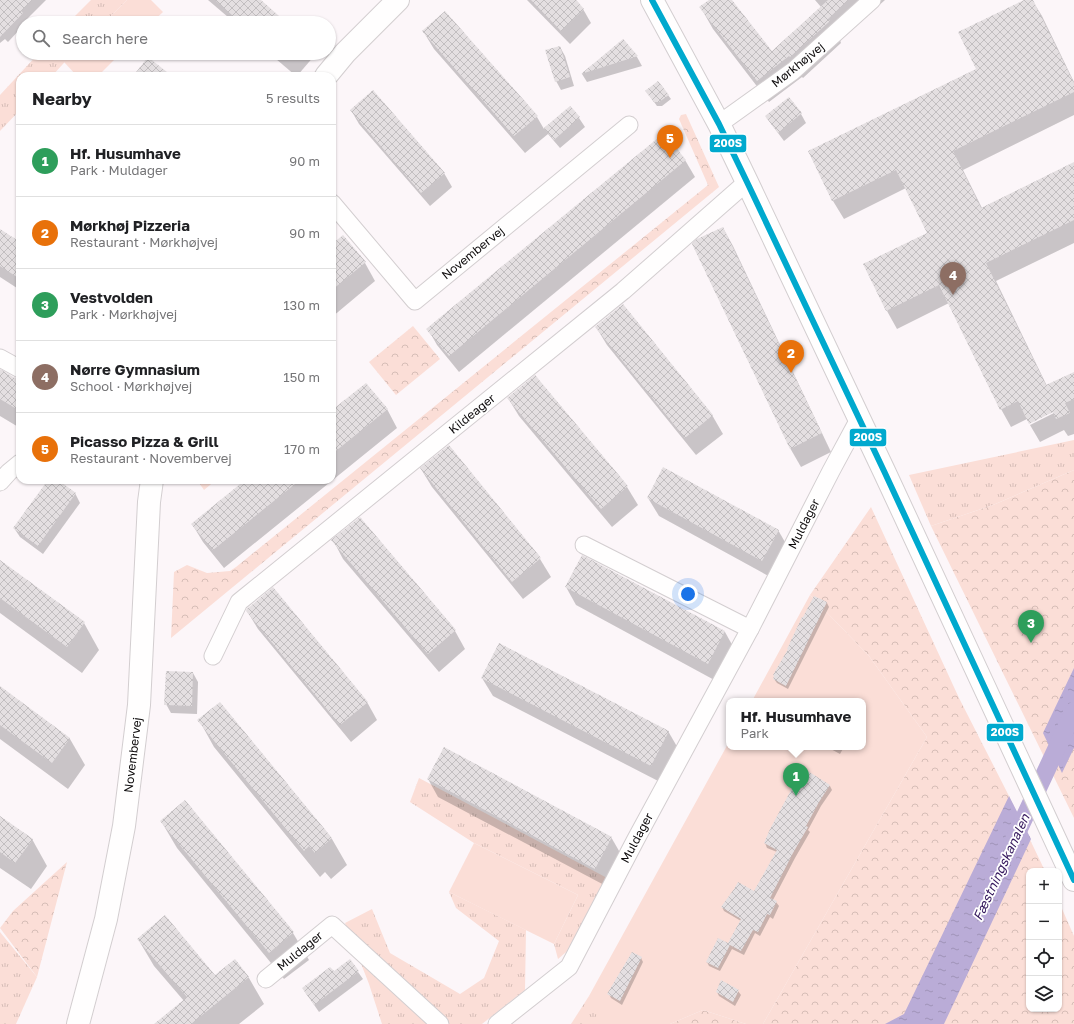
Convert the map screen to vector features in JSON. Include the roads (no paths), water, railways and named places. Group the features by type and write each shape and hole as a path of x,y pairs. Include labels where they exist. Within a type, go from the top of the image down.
{"street":[{"path":"329,72 345,53 398,0"},
{"path":"652,0 719,124 747,182 1074,880"},
{"name":"Mørkhøjvej","path":"719,124 793,71 872,0"},
{"name":"Novembervej","path":"336,208 415,301 629,125"},
{"name":"Kildeager","path":"212,656 239,602 617,296 747,182"},
{"path":"0,358 16,367"},
{"name":"Muldager","path":"497,1024 569,967 636,839 750,629 859,419"},
{"path":"0,482 16,466"},
{"name":"Novembervej","path":"78,1024 106,919 124,826 139,705 149,502 151,484"},
{"path":"584,545 750,629"},
{"name":"Muldager","path":"266,979 332,925 440,1024"}],"water":[{"path":"1074,668 1074,748 1062,773 1043,733"},
{"path":"1009,796 1031,839 944,1024 885,1024 904,1014"}],"waterway":[{"name":"Fæstningskanalen","path":"1012,844 1074,711"}],"place":[{"name":"Picasso Pizza & Grill","path":"670,158"},
{"name":"Nørre Gymnasium","path":"953,295"},
{"name":"Mørkhøj Pizzeria","path":"791,373"},
{"name":"Vestvolden","path":"1031,643"},
{"name":"Hf. Husumhave","path":"796,796"}]}
